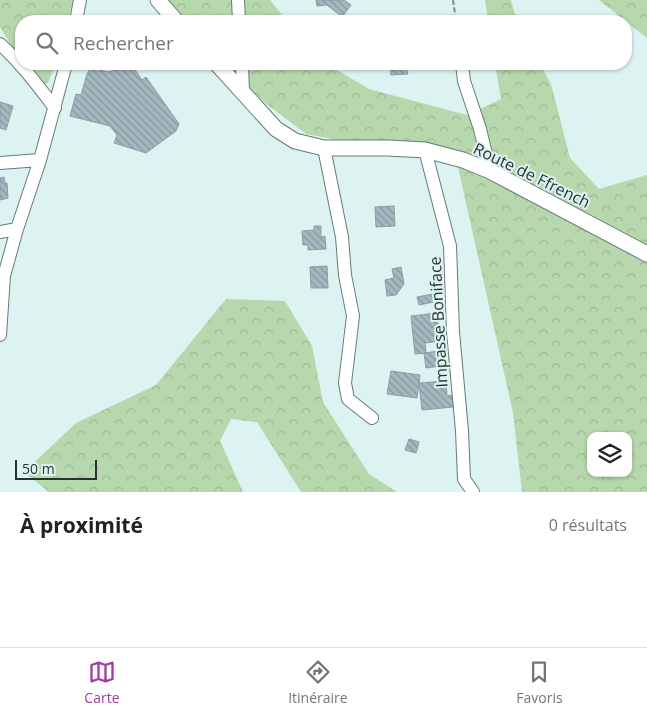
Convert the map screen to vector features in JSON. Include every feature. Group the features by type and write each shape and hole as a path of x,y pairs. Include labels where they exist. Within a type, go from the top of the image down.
{"main road":[{"path":"158,0 171,15"},
{"name":"Route de Ffrench","path":"223,70 276,129 295,141 324,148 425,150 463,160 490,171 647,254"}],"street":[{"path":"77,15 80,0"},
{"path":"238,0 239,15"},
{"path":"0,44 15,58"},
{"path":"24,70 55,108"},
{"path":"0,329 4,276 17,229 40,160 64,70"},
{"path":"242,70 244,93"},
{"path":"463,70 464,81 480,129 490,171"},
{"path":"324,148 342,237 345,275 353,316 345,383 348,399 372,418"},
{"name":"Impasse Boniface","path":"425,150 450,246 453,332 462,431 464,479 473,492"},
{"path":"0,163 40,160"},
{"path":"0,232 17,229"}],"path":[{"path":"454,0 455,15"}],"green space":[{"path":"0,0 73,0 69,15 15,15 15,51 0,27"},
{"path":"167,0 270,0 282,15 180,15"},
{"path":"485,0 511,0 515,15 487,15"},
{"path":"599,0 647,0 647,38 632,26 632,15 618,15"},
{"path":"28,70 53,70 48,83 40,84"},
{"path":"233,70 337,70 369,89 467,115 501,99 496,70 543,70 551,84 570,158 599,189 647,175 647,492 522,492 513,413 454,149 360,144 306,134 264,102"},
{"path":"226,299 285,301 312,346 323,402 369,474 397,492 301,492 257,422 231,419 220,441 243,492 49,492 24,472 76,423 156,385"}],"building":[{"path":"316,0 344,0 351,5 344,15 340,15 327,5 317,6"},
{"path":"89,70 109,72 114,70 135,70 142,80 146,77 179,124 176,131 146,153 114,143 117,135 110,126 70,116 76,94 81,95"},
{"path":"391,70 407,70 408,74 391,75"},
{"path":"0,102 13,106 6,130 0,128"},
{"path":"4,177 5,183 7,183 8,198 0,200 0,178"},
{"path":"394,206 395,226 376,227 375,207"},
{"path":"314,226 321,226 321,237 325,236 326,249 308,250 308,245 303,245 302,231 314,230"},
{"path":"327,266 328,288 311,288 310,267"},
{"path":"401,267 404,284 396,295 387,296 385,280 394,278 392,269"},
{"path":"433,294 434,302 419,305 417,297"},
{"path":"437,313 440,341 425,343 426,353 415,354 411,316"},
{"path":"439,351 441,366 426,368 424,353"},
{"path":"391,371 420,375 417,398 387,394"},
{"path":"446,381 447,396 452,395 453,407 422,410 419,383"},
{"path":"409,439 419,442 416,453 405,450"}]}
